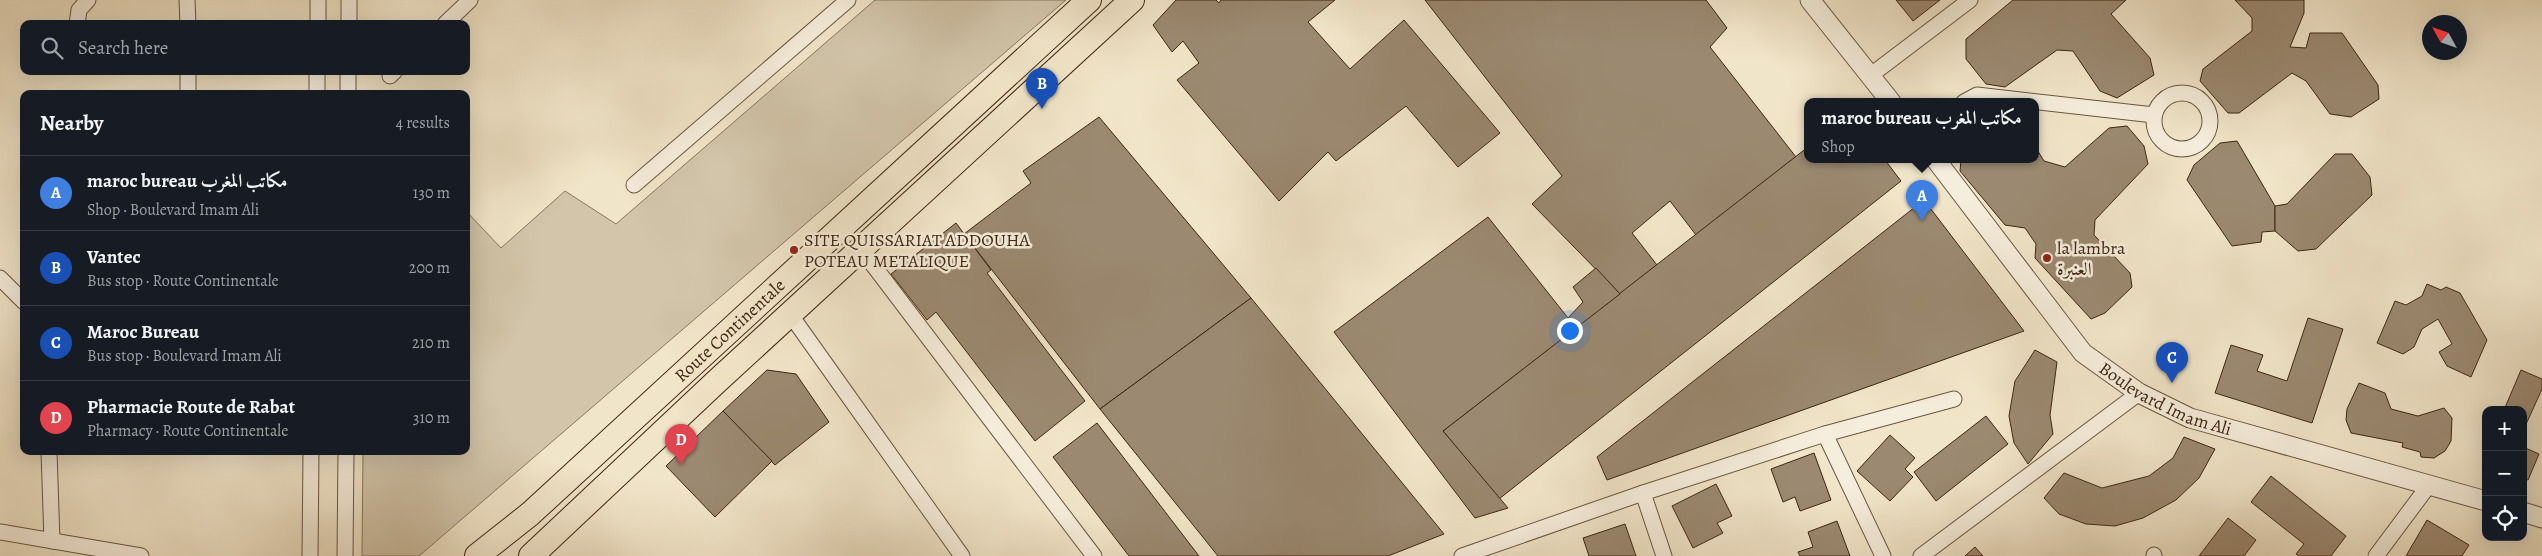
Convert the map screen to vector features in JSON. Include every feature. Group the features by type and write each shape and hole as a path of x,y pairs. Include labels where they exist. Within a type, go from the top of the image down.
{"main road":[{"name":"Route Continentale","path":"477,556 530,514 1089,0"},
{"name":"Route Continentale","path":"531,556 790,314 1132,0"}],"street":[{"path":"78,20 79,10 88,0"},
{"path":"188,0 188,20"},
{"path":"318,0 318,20"},
{"path":"348,20 349,0"},
{"path":"449,20 470,0"},
{"path":"634,184 848,0"},
{"path":"1810,0 1889,98"},
{"path":"1870,75 1970,0"},
{"path":"188,75 188,90"},
{"path":"317,75 317,90"},
{"path":"348,75 348,90"},
{"path":"1971,98 1977,95 2004,98"},
{"path":"2039,102 2154,115"},
{"name":"Boulevard Imam Ali","path":"1939,163 2083,353 2139,392 2190,418 2482,501"},
{"path":"861,250 1094,556"},
{"path":"0,278 20,298"},
{"path":"790,314 962,556"},
{"path":"1921,556 2139,392"},
{"path":"1462,556 1643,493 1825,434 1954,400"},
{"path":"1825,434 1883,556"},
{"path":"49,455 52,541"},
{"path":"310,556 312,455"},
{"path":"346,455 346,556"},
{"path":"2376,556 2429,485"},
{"path":"1643,493 1664,556"},
{"path":"2527,513 2542,518"},
{"path":"0,532 141,556"}],"shaded area":[{"path":"875,0 1066,0 419,556 362,556 363,455 470,455 470,215 501,248 565,191 616,224"}],"building":[{"path":"1176,0 1216,0 1219,3 1221,0 1335,0 1308,22 1350,69 1404,20 1500,133 1458,167 1406,106 1336,161 1328,152 1279,201 1177,80 1199,63 1183,41 1172,52 1153,25"},
{"path":"1425,0 1706,0 1727,28 1710,47 1796,157 1696,235 1670,201 1632,233 1657,265 1620,294 1532,204 1562,176"},
{"path":"1896,0 1940,0 1913,21"},
{"path":"2013,0 2126,0 2111,14 2150,58 2154,75 2117,98 2100,91 2073,51 2057,50 2005,87 1986,84 1966,59 1966,39"},
{"path":"2235,0 2304,0 2304,13 2290,47 2306,48 2310,33 2342,33 2378,85 2379,99 2351,117 2330,114 2306,81 2292,73 2239,113 2228,113 2200,81 2203,69 2252,31 2252,18"},
{"path":"1099,117 1251,298 1100,409 964,234 1031,183 1023,171"},
{"path":"2127,126 2144,146 2148,164 2095,220 2094,235 2130,273 2132,287 2105,313 2091,319 2035,258 2036,244 2025,228 2005,225 1960,171 1961,163 2039,163 2039,153 2044,161 2065,167 2109,128"},
{"path":"2237,141 2275,206 2275,231 2262,232 2261,242 2232,246 2187,180 2194,165 2220,143"},
{"path":"1804,150 1804,163 1887,163 1901,181 1499,499 1443,431"},
{"path":"2335,154 2352,154 2370,177 2372,195 2316,249 2298,251 2275,231 2275,206 2287,204"},
{"path":"1924,200 2024,331 1607,480 1597,457"},
{"path":"1488,217 1568,318 1583,302 1573,287 1596,268 1620,294 1443,431 1508,508 1475,518 1334,332"},
{"path":"956,223 991,270 987,273 1085,401 1035,441 936,312 927,320 891,274"},
{"path":"2427,284 2441,290 2446,287 2460,293 2487,340 2471,377 2447,366 2439,352 2452,344 2438,319 2422,329 2414,347 2403,354 2377,343 2395,301 2406,305 2422,296"},
{"path":"1251,298 1444,534 1388,556 1218,556 1100,409"},
{"path":"2308,318 2343,329 2312,423 2215,393 2231,345 2263,355 2257,371 2287,381"},
{"path":"2035,350 2057,362 2050,415 2053,434 2028,464 2014,443 2009,416 2015,381"},
{"path":"767,370 796,374 829,422 775,465 723,411"},
{"path":"2521,370 2542,379 2542,389 2527,422 2527,406 2506,406"},
{"path":"2359,383 2385,393 2391,409 2418,416 2444,408 2452,418 2451,441 2445,451 2434,458 2421,457 2420,452 2402,447 2403,443 2351,433 2346,420 2347,409"},
{"path":"723,411 772,461 715,517 666,466"},
{"path":"1986,416 2008,444 1936,501 1914,472"},
{"path":"1097,423 1199,556 1129,556 1053,457"},
{"path":"1890,435 1915,458 1905,469 1913,477 1890,501 1857,471"},
{"path":"2184,437 2215,449 2199,478 2176,500 2143,518 2115,526 2086,524 2059,514 2044,498 2064,473 2102,488 2149,476 2173,458"},
{"path":"2527,449 2539,454 2527,480"},
{"path":"1814,453 1831,500 1800,511 1795,497 1783,502 1771,469"},
{"path":"2271,476 2346,536 2331,556 2299,556 2296,554 2304,544 2251,502"},
{"path":"1716,484 1732,516 1717,523 1723,533 1693,548 1672,506"},
{"path":"2228,518 2256,540 2244,556 2199,556"},
{"path":"2427,520 2469,545 2462,556 2406,556"},
{"path":"1837,521 1850,556 1800,556 1798,552 1813,547 1808,532"},
{"path":"1625,524 1636,556 1589,556 1583,538"},
{"path":"1975,547 1983,556 1965,556"}],"place":[{"name":"Vantec","path":"1042,109"},
{"name":"maroc bureau مكاتب المغرب","path":"1922,221"},
{"name":"SITE QUISSARIAT ADDOUHA POTEAU METALIQUE","path":"794,250"},
{"name":"la lambra العنبرة","path":"2047,258"},
{"name":"Maroc Bureau","path":"2172,383"},
{"name":"Pharmacie Route de Rabat","path":"681,465"}]}
